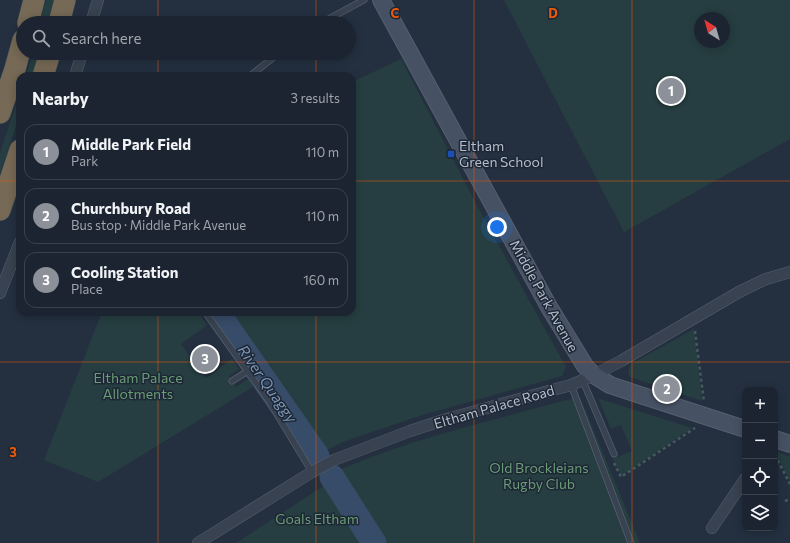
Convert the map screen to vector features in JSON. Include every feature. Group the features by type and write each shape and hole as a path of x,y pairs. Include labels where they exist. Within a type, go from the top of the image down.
{"highway":[{"path":"30,16 34,0"},
{"path":"61,16 65,0"},
{"path":"0,113 17,60"},
{"path":"44,72 48,60"},
{"path":"0,210 16,162"}],"street":[{"path":"93,16 98,0"},
{"name":"Middle Park Avenue","path":"380,0 549,307 585,366 589,378 742,428"},
{"path":"76,72 80,60"},
{"path":"0,293 16,252"},
{"name":"Eltham Palace Road","path":"198,543 312,472 334,460 410,431 447,419 571,385 589,378 740,292 766,279 790,272"},
{"path":"778,440 790,444"},
{"path":"712,528 742,483"}],"lane":[{"path":"334,16 364,0"},
{"path":"255,72 270,60"},
{"path":"208,316 269,401 312,472"},
{"path":"232,381 248,371"},
{"path":"589,378 614,454"},
{"path":"571,385 631,543"}],"path":[{"path":"614,454 610,456 621,477 708,417 694,325"},
{"path":"777,459 790,484"},
{"path":"785,501 790,499"}],"green space":[{"path":"46,0 55,0 51,16 42,16"},
{"path":"504,0 790,0 790,139 624,232"},
{"path":"401,59 481,213 566,367 562,376 419,416 343,442 319,454 225,316 356,316 356,80"},
{"path":"31,60 37,60 33,72 27,72"},
{"path":"16,105 16,126 0,174 0,153"},
{"name":"Eltham Palace Allotments","path":"100,316 201,316 207,325 181,344 206,378 232,359 239,369 229,376 236,387 248,379 253,387 98,482 44,460"},
{"path":"694,329 702,401 630,377 628,371 631,364"},
{"name":"Old Brockleians Rugby Club","path":"580,397 640,543 387,543 337,471 393,449 431,437"},
{"path":"600,399 692,428 621,476 613,459 632,451 621,425 611,429 599,400"},
{"path":"778,452 790,457 790,481 778,457"},
{"name":"Goals Eltham","path":"325,485 359,543 236,543"}],"waterway":[{"name":"River Quaggy","path":"220,316 317,456"},
{"name":"River Quaggy","path":"332,477 374,543"}],"place":[{"name":"Middle Park Field","path":"671,91"},
{"name":"Eltham Green School","path":"451,154"},
{"name":"Cooling Station","path":"205,359"},
{"name":"Churchbury Road","path":"667,389"}]}
